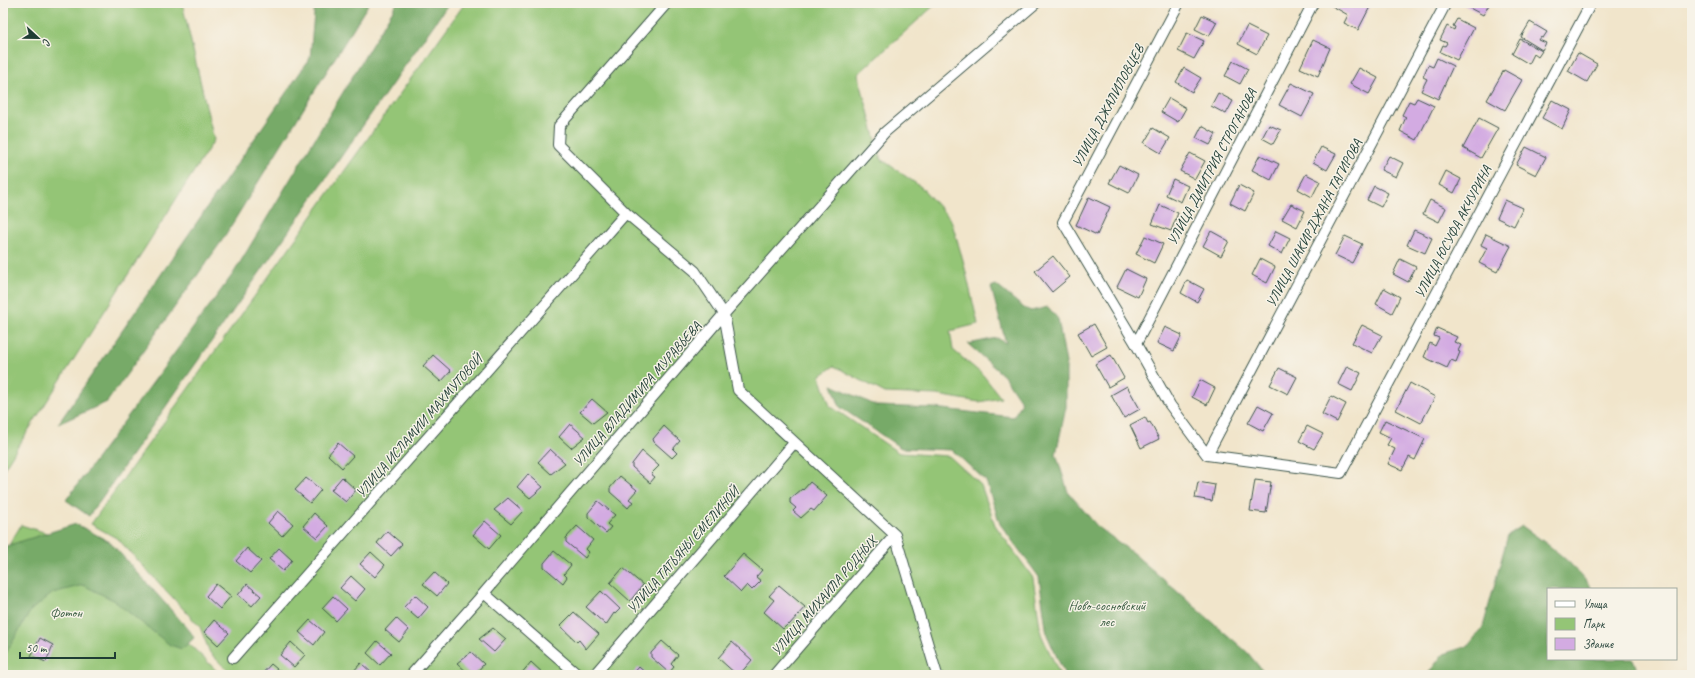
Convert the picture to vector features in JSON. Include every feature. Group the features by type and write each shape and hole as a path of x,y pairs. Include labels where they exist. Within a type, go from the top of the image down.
{"street":[{"path":"667,3 559,126 558,145 626,213 695,271 724,314 738,390 895,535 937,675"},
{"name":"УЛИЦА ВЛАДИМИРА МУРАВЬЕВА","path":"411,675 484,593 724,314 885,132 1036,3"},
{"name":"УЛИЦА ДЖАЛИЛОВЦЕВ","path":"1136,344 1063,222 1179,3"},
{"name":"УЛИЦА ДМИТРИЯ СТРОГАНОВА","path":"1136,344 1313,3"},
{"name":"УЛИЦА ШАКИРДЖАНА ТАГИРОВА","path":"1207,455 1446,3"},
{"name":"УЛИЦА ЮСУФА АКЧУРИНА","path":"1207,455 1341,473 1591,3"},
{"name":"УЛИЦА ИСЛАМИИ МАХМУТОВОЙ","path":"233,658 626,213"},
{"path":"1136,344 1170,406 1207,455"},
{"name":"УЛИЦА ТАТЬЯНЫ ЕМЕЛИНОЙ","path":"594,675 794,443"},
{"name":"УЛИЦА МИХАИЛА РОДНЫХ","path":"774,675 895,535"},
{"path":"484,593 578,675"}],"green space":[{"path":"3,3 182,3 214,140 3,470"},
{"path":"315,3 369,3 221,242 107,402 58,424 310,58"},
{"path":"397,3 449,3 89,516 66,500 233,274"},
{"path":"465,3 937,3 858,74 881,159 921,187 951,220 963,260 978,324 950,331 953,350 983,375 1001,398 979,402 937,395 885,393 834,366 820,376 830,406 899,453 949,456 981,485 995,525 1033,578 1041,634 1060,675 232,675 210,653 200,627 118,539 91,524"},
{"name":"Ново-сосновский лес","path":"996,285 1024,308 1031,311 1048,307 1058,319 1066,363 1066,407 1056,454 1068,492 1097,526 1134,554 1247,652 1266,675 1065,675 1047,635 1039,577 1000,524 986,481 952,450 901,448 840,407 832,385 877,406 934,408 1013,417 1022,403 1004,376 968,344 997,338 1006,343 991,287"},
{"path":"76,524 110,542 190,631 194,638 182,649 170,645 113,600 83,585 53,593 31,610 3,658 3,547"},
{"name":"Фотон","path":"21,525 88,546 221,675 3,675 3,555"},
{"path":"1522,526 1551,547 1568,562 1591,588 1547,588 1547,660 1633,660 1639,675 1427,675 1443,654 1468,646 1483,627 1508,535"}],"building":[{"path":"1327,3 1372,3 1358,30 1344,23 1348,15"},
{"path":"1465,3 1490,3 1483,15 1464,5"},
{"path":"1202,15 1217,22 1209,36 1195,29"},
{"path":"1457,19 1474,28 1457,60 1440,52 1443,45 1445,46 1447,43 1440,40 1447,26 1454,30 1455,27 1453,26"},
{"path":"1530,22 1547,32 1543,38 1541,37 1539,40 1546,43 1542,50 1521,37"},
{"path":"1247,26 1267,36 1257,54 1238,44"},
{"path":"1187,33 1204,41 1194,59 1178,51"},
{"path":"1520,39 1542,51 1538,57 1534,54 1529,64 1512,54"},
{"path":"1313,40 1330,48 1318,76 1300,68"},
{"path":"1578,53 1597,64 1587,82 1568,71"},
{"path":"1437,58 1453,66 1438,99 1421,91 1427,79 1423,77 1428,65 1433,67"},
{"path":"1233,61 1248,69 1240,84 1225,76"},
{"path":"1184,68 1201,78 1192,92 1176,82"},
{"path":"1359,68 1378,78 1369,94 1350,84"},
{"path":"1504,70 1522,80 1505,110 1487,100"},
{"path":"1291,83 1314,94 1302,117 1279,105"},
{"path":"1218,93 1233,101 1226,114 1211,106"},
{"path":"1169,98 1186,108 1178,122 1161,112"},
{"path":"1417,98 1434,106 1417,140 1400,131 1406,117 1402,115 1409,101 1414,103"},
{"path":"1552,100 1571,110 1562,129 1542,118"},
{"path":"1479,118 1498,128 1481,158 1463,148"},
{"path":"1269,125 1281,130 1273,144 1262,138"},
{"path":"1202,126 1216,134 1210,145 1196,138"},
{"path":"1153,128 1170,138 1161,153 1144,143"},
{"path":"1321,147 1336,154 1327,170 1313,162"},
{"path":"1526,147 1546,157 1536,175 1516,165"},
{"path":"1190,153 1205,161 1195,179 1180,171"},
{"path":"1260,155 1279,164 1271,180 1252,170"},
{"path":"1389,156 1403,163 1396,177 1381,170"},
{"path":"1119,165 1138,175 1129,193 1109,183"},
{"path":"1446,171 1461,179 1454,193 1439,185"},
{"path":"1306,174 1320,181 1312,197 1298,189"},
{"path":"1173,179 1188,186 1181,202 1166,195"},
{"path":"1239,185 1254,193 1245,211 1230,203"},
{"path":"1374,186 1388,193 1381,207 1367,200"},
{"path":"1089,197 1110,207 1097,235 1076,225"},
{"path":"1430,200 1446,208 1439,222 1423,214"},
{"path":"1505,200 1523,208 1514,226 1497,218"},
{"path":"1291,204 1305,211 1297,227 1282,219"},
{"path":"1160,205 1178,213 1171,231 1152,224"},
{"path":"1414,230 1432,238 1425,253 1407,245"},
{"path":"1211,231 1229,241 1221,256 1203,246"},
{"path":"1276,231 1290,238 1282,254 1268,246"},
{"path":"1486,234 1511,246 1497,272 1479,263 1487,248 1481,245"},
{"path":"1145,236 1163,244 1154,263 1136,254"},
{"path":"1345,236 1362,244 1352,263 1335,255"},
{"path":"1053,256 1070,277 1052,292 1035,271"},
{"path":"1260,259 1275,267 1267,283 1252,275"},
{"path":"1400,259 1416,267 1408,282 1393,274"},
{"path":"1126,269 1146,279 1138,297 1117,287"},
{"path":"1187,280 1204,289 1197,302 1181,293"},
{"path":"1384,288 1400,297 1392,313 1376,304"},
{"path":"1094,324 1107,347 1091,356 1078,333"},
{"path":"1362,325 1382,335 1372,353 1352,343"},
{"path":"1165,327 1182,335 1174,351 1157,343"},
{"path":"1437,328 1457,337 1454,342 1461,345 1456,362 1451,360 1447,368 1424,357 1430,343 1435,346 1439,338 1434,336"},
{"path":"433,355 451,371 441,382 423,366"},
{"path":"1111,355 1124,378 1108,387 1095,364"},
{"path":"1347,366 1361,373 1352,391 1338,384"},
{"path":"1279,368 1297,377 1288,394 1270,385"},
{"path":"1200,380 1215,388 1207,405 1192,397"},
{"path":"1410,383 1435,397 1421,423 1396,410"},
{"path":"1127,386 1140,409 1124,418 1111,395"},
{"path":"1331,396 1346,404 1337,422 1322,414"},
{"path":"592,399 607,412 593,423 580,412"},
{"path":"1258,405 1273,413 1263,431 1248,423"},
{"path":"1145,417 1148,423 1150,422 1159,439 1141,448 1130,425"},
{"path":"1385,420 1425,439 1415,460 1409,457 1402,470 1388,464 1395,449 1387,445 1391,438 1379,432"},
{"path":"570,424 585,437 571,448 559,437"},
{"path":"664,426 680,441 673,449 677,453 672,458 654,442 653,439"},
{"path":"1307,426 1323,434 1314,449 1299,441"},
{"path":"338,443 353,456 342,468 328,455"},
{"path":"550,449 565,463 551,474 538,462"},
{"path":"642,451 659,466 651,474 655,477 650,483 632,467 632,464"},
{"path":"528,474 543,487 530,498 517,487"},
{"path":"620,476 637,490 629,499 633,502 628,508 610,492 610,488"},
{"path":"342,477 356,490 346,502 331,490"},
{"path":"306,478 321,490 310,503 295,490"},
{"path":"1255,480 1271,482 1266,513 1250,511"},
{"path":"810,482 827,496 814,511 811,509 801,518 793,511 796,508 790,503 790,499 802,489 803,490"},
{"path":"1198,482 1215,485 1212,501 1195,498"},
{"path":"508,498 523,511 511,524 494,510"},
{"path":"598,501 615,515 607,524 611,527 606,533 588,517 588,513"},
{"path":"278,511 293,524 282,536 268,523"},
{"path":"314,513 328,526 317,538 303,526"},
{"path":"485,521 501,535 489,549 473,535"},
{"path":"577,526 593,540 586,549 589,552 585,558 566,542 566,538"},
{"path":"387,531 402,544 391,556 377,543"},
{"path":"247,548 261,561 250,573 236,561"},
{"path":"279,548 292,560 283,571 269,559"},
{"path":"554,551 571,565 564,574 567,577 563,583 544,567 544,563"},
{"path":"371,552 385,565 375,577 360,564"},
{"path":"743,554 762,570 756,577 761,581 752,590 747,585 741,592 724,576"},
{"path":"623,568 643,585 630,601 610,583"},
{"path":"434,572 447,584 437,596 423,584"},
{"path":"351,576 365,589 355,601 340,588"},
{"path":"216,584 231,596 220,609 206,596"},
{"path":"247,584 261,596 252,606 238,595"},
{"path":"779,585 805,607 789,625 788,624 783,629 764,612 774,600 769,596"},
{"path":"601,591 620,609 615,614 614,613 606,625 586,607"},
{"path":"415,595 428,607 418,619 404,607"},
{"path":"333,596 347,609 336,621 322,608"},
{"path":"574,612 599,634 586,649 579,640 577,642 560,626"},
{"path":"396,618 409,630 399,642 385,630"},
{"path":"214,620 229,633 218,645 204,632"},
{"path":"310,620 324,632 314,645 299,632"},
{"path":"493,628 506,639 494,652 479,639"},
{"path":"40,638 53,645 46,662 31,656"},
{"path":"377,641 391,653 380,665 367,653"},
{"path":"662,641 678,655 671,664 674,667 669,673 651,657 651,653"},
{"path":"291,642 305,655 294,667 280,655"},
{"path":"732,642 752,660 739,675 737,675 718,658"},
{"path":"471,652 484,664 474,675 470,675 457,663"},
{"path":"531,662 545,675 520,675"},
{"path":"361,663 374,675 350,675"},
{"path":"271,664 284,675 261,675"},
{"path":"639,667 648,675 632,675"}]}
